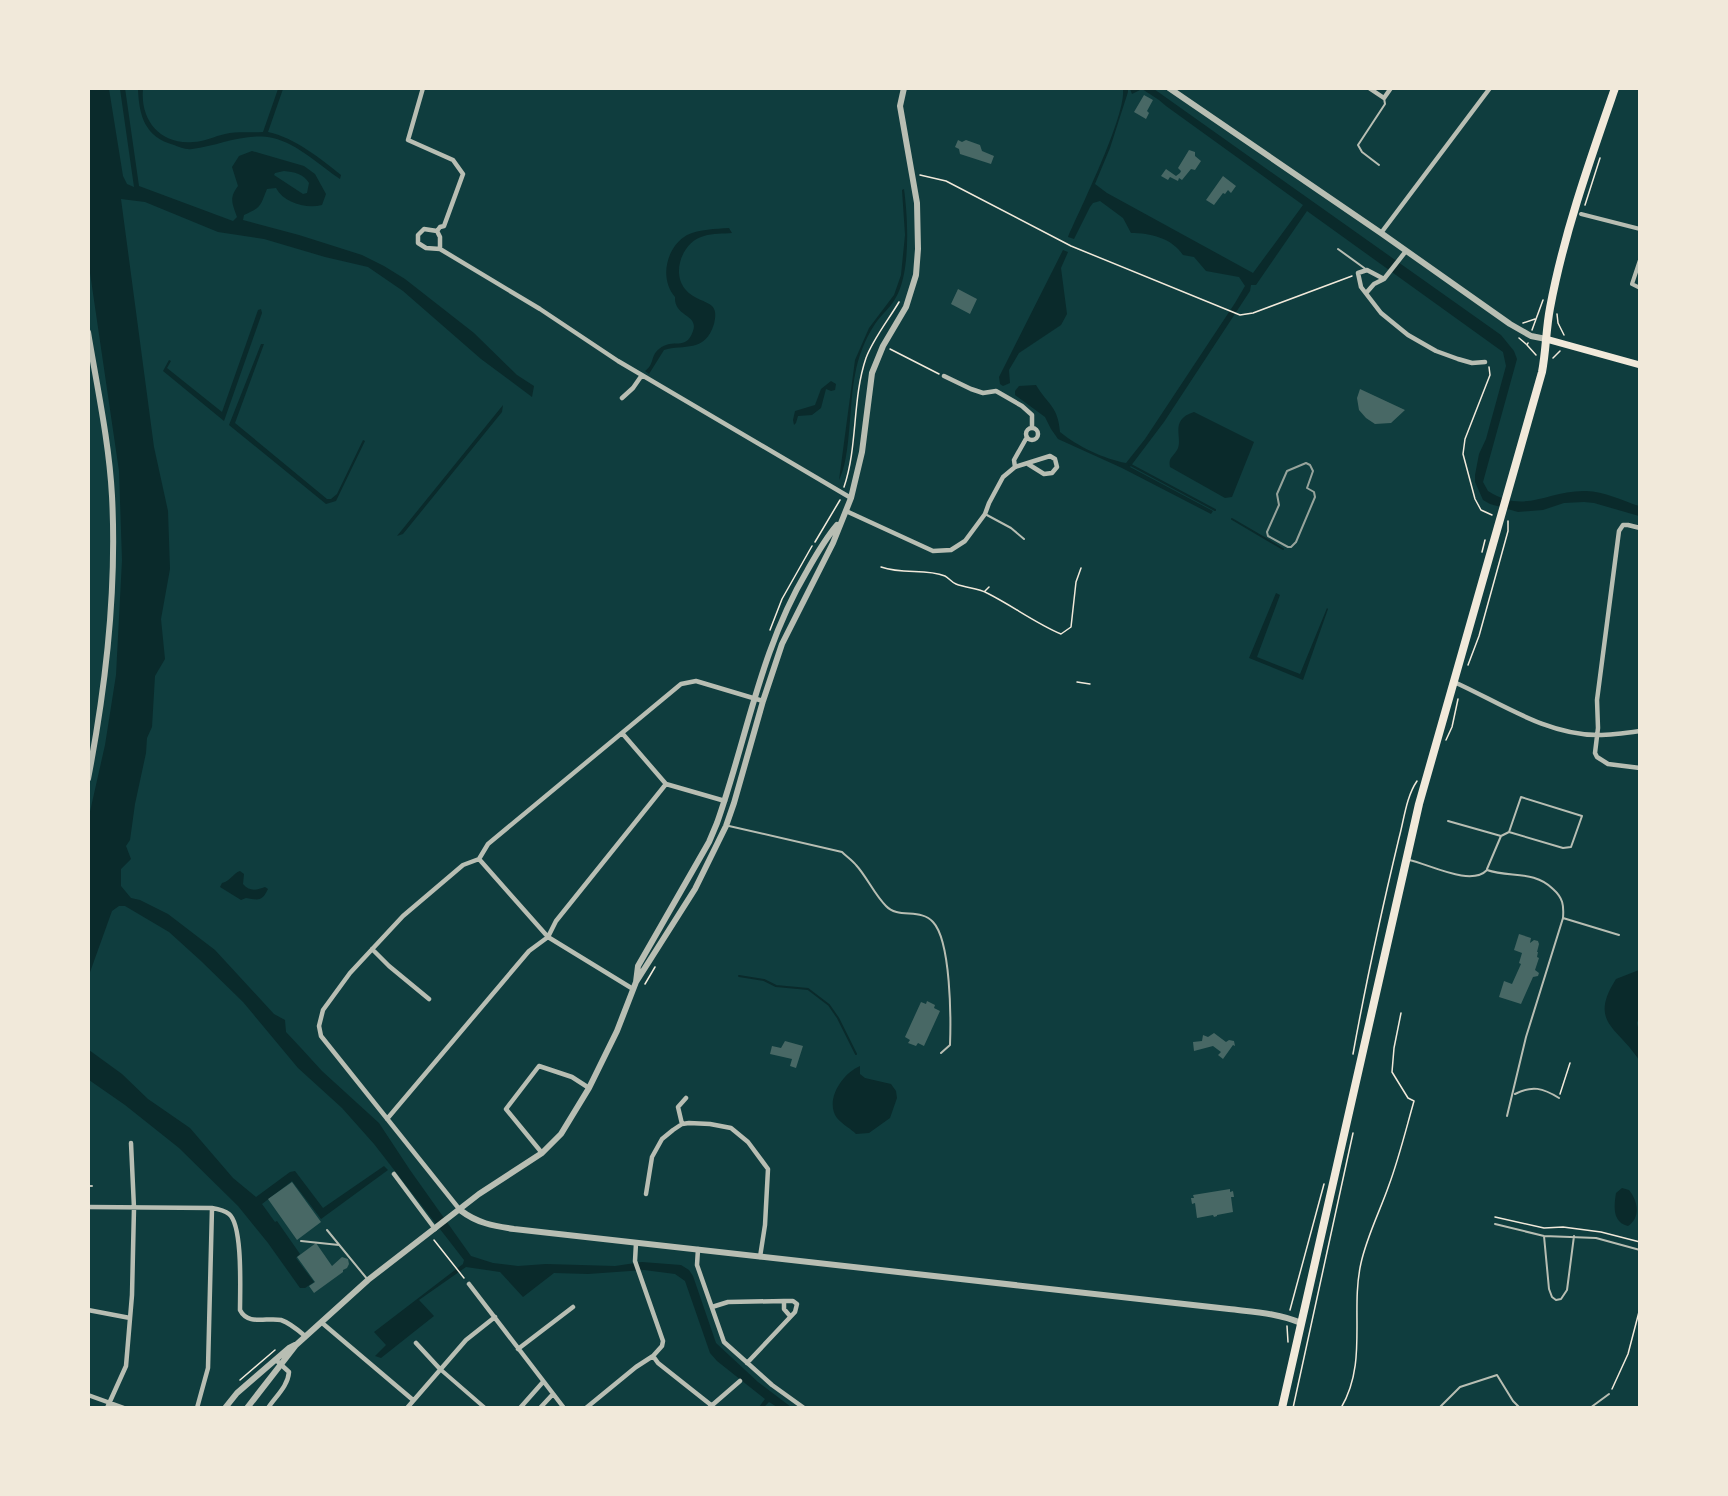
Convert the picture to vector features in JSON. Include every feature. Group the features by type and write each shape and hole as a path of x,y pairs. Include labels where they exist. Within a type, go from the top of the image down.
{"main road":[{"path":"1281,1407 1419,804 1458,683 1505,516 1507,497 1542,372 1550,309 1572,219 1615,88"},
{"path":"1546,339 1639,363"}],"street":[{"path":"423,88 408,140 453,160 464,174 444,226 437,231"},
{"path":"225,1407 237,1393 279,1362 368,1280 479,1194 542,1153 561,1134 589,1088 617,1031 635,986 695,889 726,826 762,701 782,644 833,543 851,498 862,452 872,373 883,346 906,307 916,275 918,214 900,106 904,88"},
{"path":"1169,88 1510,324 1531,336 1546,339"},
{"path":"1369,88 1384,98 1391,88"},
{"path":"1381,233 1490,88"},
{"path":"1581,214 1640,229"},
{"path":"437,231 424,229 418,235 418,243 426,248 440,249 540,309 642,375 851,498"},
{"path":"437,231 440,237 440,249"},
{"path":"1367,292 1374,284 1384,279 1406,251"},
{"path":"1640,260 1632,284 1640,288"},
{"path":"1384,279 1367,270 1358,273 1361,287 1381,313 1408,335 1436,351 1472,363 1485,362"},
{"path":"88,332 108,454 113,549 107,660 99,727 88,779"},
{"path":"622,398 642,375"},
{"path":"944,376 983,393 996,391 1006,396 1032,415 1032,428"},
{"path":"1027,437 1033,440 1038,438 1037,430 1032,428"},
{"path":"1016,467 1014,460 1027,437 1027,430 1032,428"},
{"path":"846,511 933,551 957,548 969,537 986,514 989,503 1003,477 1016,467 1050,456 1055,459 1057,467 1052,473 1044,474 1028,464"},
{"path":"635,986 638,966 717,823 772,642 796,588 826,538 840,522"},
{"path":"1640,528 1623,525 1619,531 1605,626 1597,700 1598,728 1595,753 1599,760 1608,764 1640,768"},
{"path":"762,701 696,681 686,682 676,687 488,844 479,859 464,865 403,916 350,973 322,1010 319,1031 321,1036 460,1210 473,1220 497,1227 1186,1304 1288,1317 1301,1323"},
{"path":"1458,683 1551,727 1596,735 1640,731"},
{"path":"622,733 666,784 734,803"},
{"path":"387,1119 529,951 548,937 556,921 666,784"},
{"path":"717,823 726,826"},
{"path":"479,859 548,937 635,986"},
{"path":"372,949 429,999"},
{"path":"542,1153 506,1109 539,1066 572,1077 589,1088"},
{"path":"682,1124 678,1107 686,1098"},
{"path":"646,1194 652,1157 662,1139 682,1124 710,1124 731,1128 748,1142 768,1169 765,1225 760,1257"},
{"path":"108,1405 126,1366 134,1208 131,1143"},
{"path":"394,1174 432,1232"},
{"path":"88,1207 212,1208 229,1214 238,1228 242,1315 252,1320 281,1320 294,1326 305,1336"},
{"path":"197,1407 205,1383 209,1357 212,1208"},
{"path":"586,1407 653,1356 662,1346 663,1341 635,1261 636,1243"},
{"path":"698,1249 697,1265 724,1342 772,1385 804,1407"},
{"path":"469,1284 564,1407"},
{"path":"784,1301 784,1309 790,1316"},
{"path":"712,1307 728,1302 793,1301 796,1304 795,1312 747,1364"},
{"path":"518,1349 573,1307"},
{"path":"88,1310 130,1318"},
{"path":"407,1407 466,1340 495,1317"},
{"path":"321,1322 413,1400"},
{"path":"416,1343 440,1369 485,1407"},
{"path":"653,1356 658,1363 710,1406 740,1381"},
{"path":"269,1406 282,1390 289,1376 289,1372 279,1362"},
{"path":"247,1407 279,1362"},
{"path":"520,1407 543,1382"},
{"path":"540,1407 553,1394"},
{"path":"88,1395 108,1405 124,1407"},
{"path":"269,1406 276,1407"}],"lane":[{"path":"1379,165 1362,152 1358,145 1385,104 1384,98"},
{"path":"1338,249 1367,270"},
{"path":"986,514 1011,528 1024,539"},
{"path":"1406,859 1468,877 1480,876 1487,870 1501,836 1509,832 1563,848 1571,847 1582,816 1521,797 1509,832"},
{"path":"1448,821 1501,836"},
{"path":"726,826 842,852 856,865 887,908 897,913 923,915 933,922 940,936 948,976 950,1045 941,1053"},
{"path":"1487,870 1497,874 1539,879 1554,890 1564,905 1563,918 1526,1037 1514,1095 1507,1116"},
{"path":"1563,918 1619,934"},
{"path":"1514,1095 1533,1088 1545,1090 1559,1098"},
{"path":"1495,1224 1544,1236 1596,1238 1640,1250"},
{"path":"327,1230 368,1280"},
{"path":"1544,1236 1549,1289 1556,1300 1561,1299 1567,1290 1574,1236"},
{"path":"301,1241 339,1245"},
{"path":"1438,1407 1460,1387 1497,1375 1513,1401 1520,1407"},
{"path":"1590,1407 1609,1394"}],"path":[{"path":"1581,214 1600,155"},
{"path":"912,175 930,176 946,181 1071,246 1240,315 1274,306 1358,273"},
{"path":"1537,356 1534,350 1527,345 1544,296"},
{"path":"1552,361 1559,353 1564,334 1558,323 1557,314"},
{"path":"883,346 944,376"},
{"path":"1485,362 1490,368 1490,375 1465,439 1463,454 1475,499 1481,510 1494,517"},
{"path":"769,632 782,599 843,494"},
{"path":"1442,747 1452,727 1458,683 1479,636 1508,531 1505,516"},
{"path":"881,567 892,571 919,573 924,571 947,576 953,583 984,591 1042,626 1061,634 1071,627 1076,582 1081,568"},
{"path":"984,591 989,587"},
{"path":"1077,682 1090,684"},
{"path":"1353,1056 1362,1003 1395,857 1410,795 1416,783"},
{"path":"1341,1407 1354,1375 1358,1354 1356,1295 1360,1264 1389,1185 1414,1101 1408,1098 1392,1072 1401,1013"},
{"path":"1559,1098 1570,1063"},
{"path":"1293,1407 1353,1134"},
{"path":"1288,1345 1288,1317 1325,1179"},
{"path":"1495,1217 1544,1228 1563,1227 1601,1232 1640,1242"},
{"path":"432,1232 469,1284"},
{"path":"1609,1394 1628,1354 1640,1308"}],"water":[{"path":"125,88 139,186 233,221 237,217 232,197 238,186 232,167 239,156 252,151 304,166 315,174 326,194 322,205 296,204 284,198 276,188 267,189 260,205 244,215 243,220 362,255 384,266 405,279 474,333 517,375 534,386 532,397 481,359 403,291 368,267 264,239 218,232 145,202 121,199 154,447 168,511 170,569 161,619 165,659 155,676 152,727 147,738 130,840 126,846 131,859 121,869 121,886 131,898 168,914 215,950 274,1014 285,1020 286,1032 322,1071 379,1123 471,1256 493,1263 518,1266 546,1264 615,1266 642,1262 681,1265 693,1276 716,1343 758,1382 791,1407 777,1407 769,1402 764,1407 759,1407 765,1399 710,1353 685,1281 675,1274 644,1270 588,1274 554,1273 523,1297 500,1272 466,1267 419,1300 434,1316 381,1358 375,1356 386,1345 374,1332 463,1264 464,1260 374,1144 342,1108 298,1068 243,1002 169,932 125,906 119,906 112,911 89,975 89,816 105,745 116,675 122,560 119,471 89,266 88,89 109,89 123,176 127,184 134,187 120,89","holes":["284,171 304,177 309,183 307,193 303,194 274,175"]},
{"path":"138,89 143,89 145,111 154,128 171,139 193,142 230,133 263,132 278,89 283,89 268,132 307,149 341,175 340,179 300,150 273,138 242,138 189,149 164,141 150,131 142,116"},
{"path":"1123,89 1128,89 1128,92 1110,148 1095,184 1107,193 1253,273 1303,205 1142,89 1154,89 1501,335 1514,351 1517,359 1483,482 1488,491 1502,498 1525,501 1572,492 1593,491 1639,506 1639,516 1584,502 1564,503 1543,510 1518,512 1483,500 1475,482 1475,475 1479,454 1486,439 1506,366 1503,352 1307,211 1256,285 1251,285 1250,291 1164,422 1130,467 1213,511 1211,514 1122,468 1058,439 1045,417 1015,395 1019,386 1036,385 1055,411 1060,432 1100,455 1126,463 1145,439 1245,286 1239,277 1206,271 1194,257 1183,255 1167,241 1153,235 1131,233 1123,218 1100,201 1093,203 1090,207 1074,239 1068,237 1118,119"},
{"path":"1130,89 1142,89 1132,94"},
{"path":"904,189 907,246 904,275 895,299 871,330 860,355 853,387 846,458 839,480 855,360 869,328 894,295 901,275 905,235 902,190"},
{"path":"729,228 732,233 711,234 690,244 679,266 681,282 685,289 714,308 715,320 710,333 693,346 664,350 649,374 645,371 659,349 669,344 687,341 693,331 693,321 678,308 667,281 667,264 674,247 680,240 692,233"},
{"path":"1063,250 1068,252 1061,268 1067,314 1061,325 1019,353 1009,370 1010,383 1003,386 1000,384 999,377"},
{"path":"261,309 262,313 224,421 163,371 169,360 171,361 167,368 222,412 258,310"},
{"path":"261,344 264,344 235,423 327,499 337,494 363,440 365,441 336,501 326,504 229,425"},
{"path":"831,381 836,384 835,390 826,389 821,408 812,415 798,416 794,425 795,411 815,405 821,389"},
{"path":"503,405 502,412 403,534 397,536"},
{"path":"1194,412 1254,442 1232,497 1225,498 1170,467 1170,460 1179,446 1178,430 1181,420"},
{"path":"1276,593 1280,595 1257,657 1300,674 1328,609 1303,680 1249,658"},
{"path":"240,871 244,874 243,884 248,888 265,887 268,889 262,898 241,900 220,887 222,883"},
{"path":"1639,970 1640,1014 1637,1023 1639,1060 1609,1024 1605,1015 1605,1006 1616,979"},
{"path":"89,1050 122,1074 148,1099 190,1128 233,1178 256,1197 290,1172 295,1171 323,1208 384,1166 388,1170 321,1219 292,1181 262,1204 300,1254 296,1258 314,1282 305,1288 300,1288 238,1206 179,1148 89,1080"},
{"path":"860,1066 860,1074 865,1078 891,1084 896,1091 897,1098 890,1118 869,1133 856,1134 837,1118 833,1103 834,1095 842,1081"},
{"path":"1622,1188 1629,1190 1637,1209 1635,1218 1628,1226 1619,1221 1615,1213 1616,1193"}],"building":[{"path":"1144,95 1153,100 1147,111 1149,113 1146,119 1134,112"},
{"path":"958,140 980,145 982,151 994,156 991,164 960,154 959,149 955,147"},
{"path":"1189,150 1195,152 1195,156 1201,161 1195,170 1191,169 1182,180 1179,178 1178,181 1170,177 1168,180 1161,176 1166,169 1176,176 1180,173 1178,168"},
{"path":"1223,176 1236,186 1231,193 1228,190 1225,194 1223,193 1214,205 1206,200"},
{"path":"958,289 977,299 970,314 951,304"},
{"path":"1360,389 1405,410 1391,423 1375,424 1359,410 1357,398"},
{"path":"1519,934 1531,938 1530,943 1534,940 1539,944 1537,957 1539,958 1535,970 1539,973 1538,976 1533,977 1521,1004 1499,997 1504,981 1512,984 1521,964 1519,963 1522,953 1514,950"},
{"path":"927,1001 940,1011 924,1046 918,1043 916,1046 908,1043 910,1040 905,1037 921,1002 926,1004"},
{"path":"1214,1033 1226,1042 1234,1041 1235,1046 1233,1045 1223,1059 1218,1055 1221,1052 1213,1046 1194,1051 1193,1042 1202,1041 1203,1035 1208,1037"},
{"path":"785,1041 803,1046 796,1068 790,1066 792,1059 770,1054 772,1046 781,1048"},
{"path":"292,1182 321,1222 297,1240 268,1199"},
{"path":"1230,1189 1234,1197 1231,1197 1233,1212 1214,1217 1213,1215 1197,1218 1195,1203 1192,1204 1193,1195"},
{"path":"316,1243 332,1266 342,1257 348,1259 349,1264 343,1272 314,1293 309,1286 315,1282 297,1257"}],"waterway":[{"path":"1129,464 1215,510"},
{"path":"1232,519 1283,549"},
{"path":"739,976 764,980 776,986 808,989 829,1005 856,1054"}],"railway":[{"path":"1306,463 1313,471 1307,488 1314,492 1315,497 1296,542 1288,547 1268,536 1267,532 1279,505 1277,494 1287,471 1306,463"}]}
